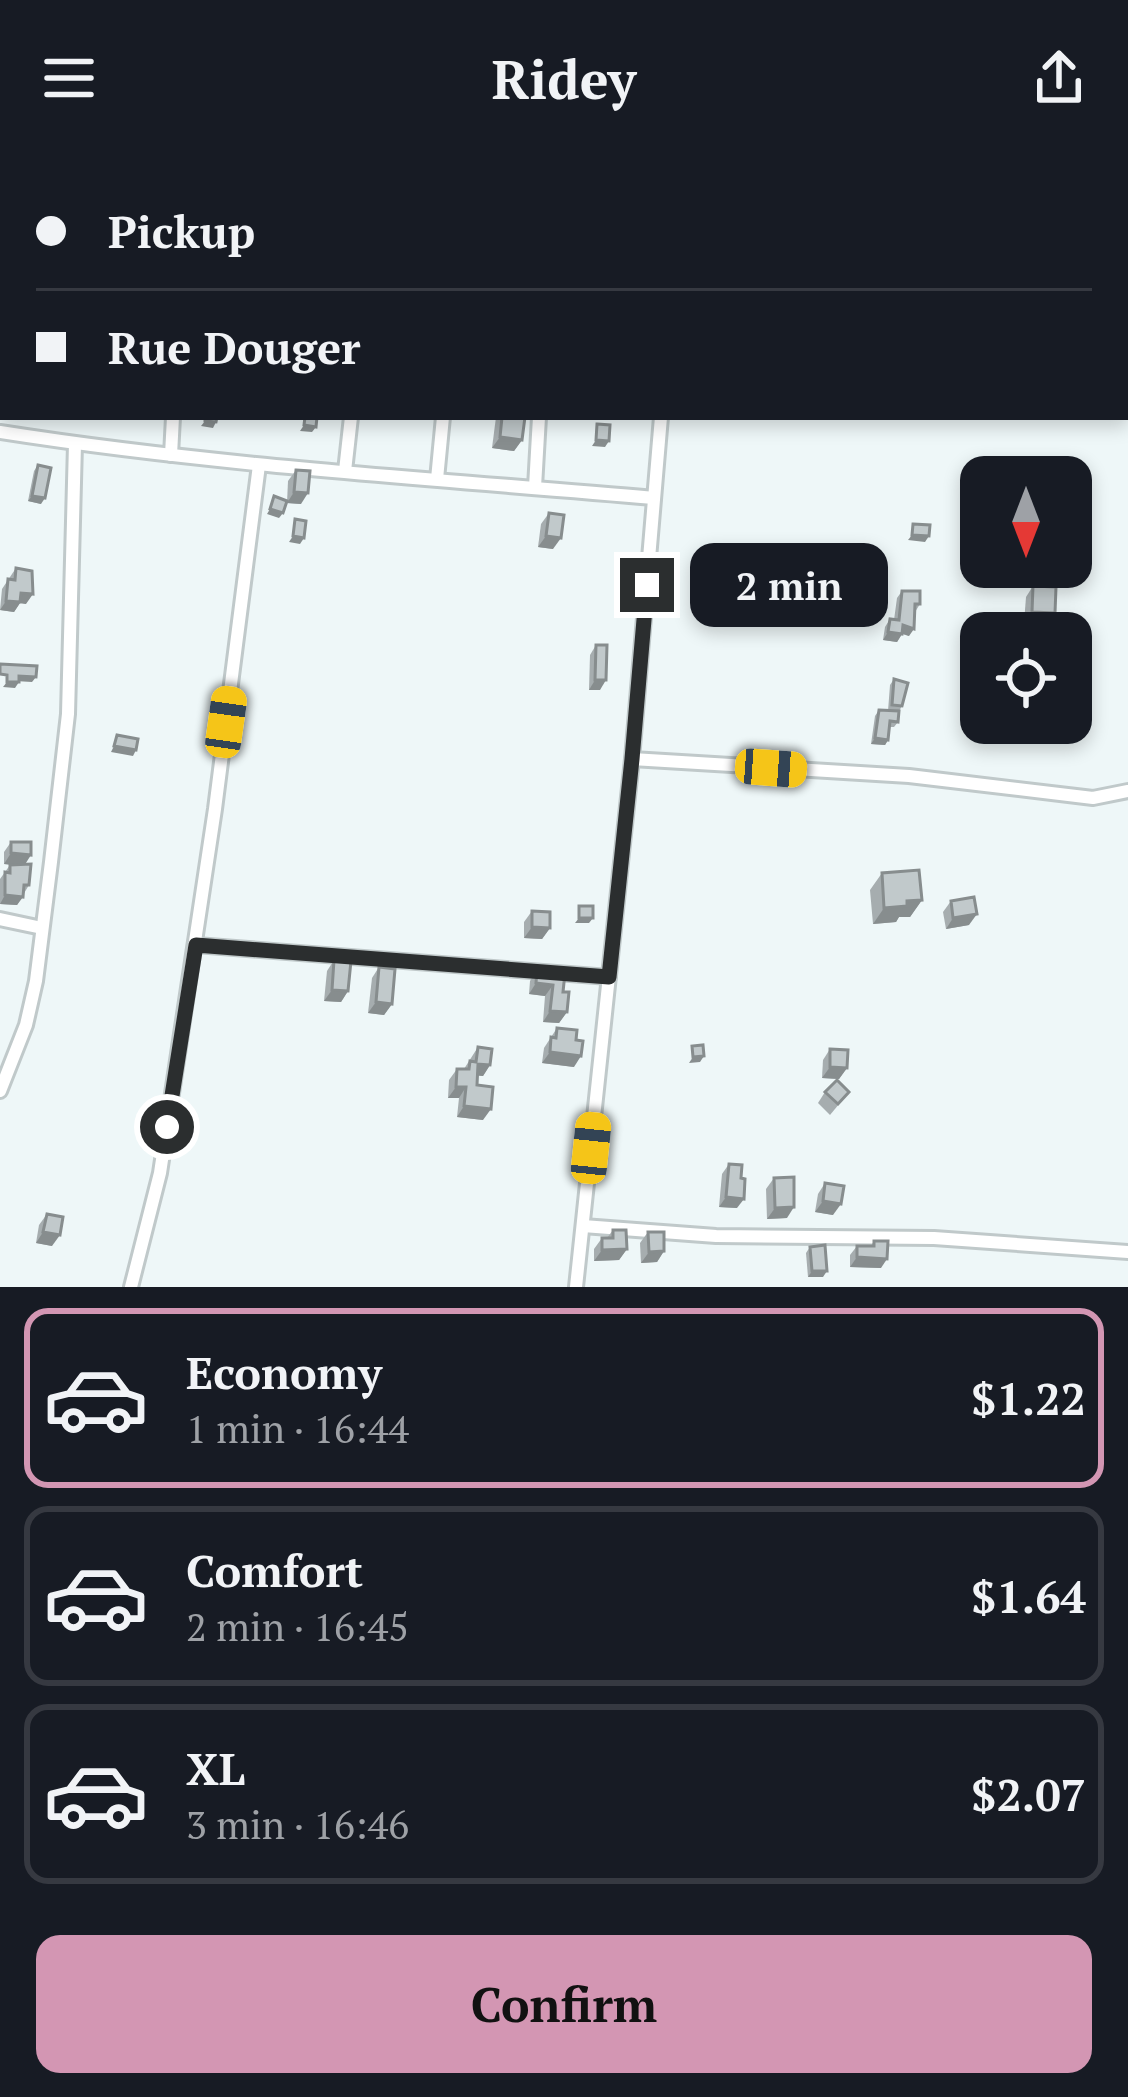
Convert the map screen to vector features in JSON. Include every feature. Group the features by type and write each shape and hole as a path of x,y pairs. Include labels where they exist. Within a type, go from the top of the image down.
{"street":[{"path":"171,455 173,420"},
{"path":"345,471 351,420"},
{"path":"437,479 443,420"},
{"path":"535,488 539,420"},
{"path":"576,1287 632,759 661,420"},
{"path":"0,432 260,465 654,497"},
{"path":"0,1091 26,1025 68,714 75,444"},
{"path":"131,1287 160,1173 196,945 260,465"},
{"path":"632,759 909,776 1093,798 1128,791"},
{"path":"0,919 42,928"},
{"path":"196,945 609,977"},
{"path":"583,1226 716,1236 934,1238 1128,1252"}],"building":[{"path":"502,420 525,420 522,440 500,437"},
{"path":"597,424 610,425 609,441 596,440"},
{"path":"38,465 51,468 45,498 32,496"},
{"path":"296,470 310,471 308,493 294,492"},
{"path":"274,496 287,501 283,513 270,509"},
{"path":"549,513 564,515 561,538 546,536"},
{"path":"295,519 306,521 304,538 293,536"},
{"path":"913,524 930,525 929,536 912,535"},
{"path":"16,568 32,571 33,594 21,593 20,602 6,601 8,579 15,580"},
{"path":"1033,588 1056,588 1055,612 1032,612"},
{"path":"902,591 920,591 914,629 903,625 902,634 888,632 890,619 899,620"},
{"path":"596,645 607,645 606,680 595,680"},
{"path":"0,664 37,666 36,677 19,676 19,682 7,682 7,675 0,674"},
{"path":"894,679 908,683 902,706 892,705"},
{"path":"879,710 899,711 898,722 890,721 888,740 875,738"},
{"path":"117,735 138,739 136,750 114,746"},
{"path":"11,842 31,842 31,855 11,853"},
{"path":"31,864 23,897 5,895 5,872 10,873 10,865"},
{"path":"919,870 922,900 884,908 882,873"},
{"path":"974,897 977,914 953,918 951,901"},
{"path":"579,906 593,906 593,918 579,918"},
{"path":"532,911 550,912 550,928 532,927"},
{"path":"334,960 351,961 348,991 332,990"},
{"path":"379,967 395,969 392,1004 376,1002"},
{"path":"537,970 565,973 567,1012 550,1011 553,985 536,983"},
{"path":"557,1028 577,1030 576,1040 583,1041 581,1056 550,1052"},
{"path":"703,1045 704,1056 693,1057 692,1046"},
{"path":"478,1047 492,1049 490,1065 478,1064 477,1085 493,1087 491,1109 464,1106 466,1087 456,1087 457,1069 469,1069 470,1061 476,1062"},
{"path":"830,1049 848,1050 847,1068 830,1067"},
{"path":"837,1080 849,1092 838,1104 825,1092"},
{"path":"729,1164 742,1165 744,1199 726,1197"},
{"path":"794,1177 794,1207 775,1208 774,1178"},
{"path":"825,1183 844,1186 841,1204 823,1201"},
{"path":"47,1214 63,1217 60,1235 43,1232"},
{"path":"613,1230 626,1230 627,1249 602,1250 602,1238 613,1238"},
{"path":"648,1232 664,1232 664,1251 649,1252"},
{"path":"874,1241 888,1241 887,1259 857,1257 857,1246 874,1246"},
{"path":"825,1245 827,1271 812,1271 810,1247"}],"route":[{"path":"167,1127 196,945 609,977 647,585"}]}
